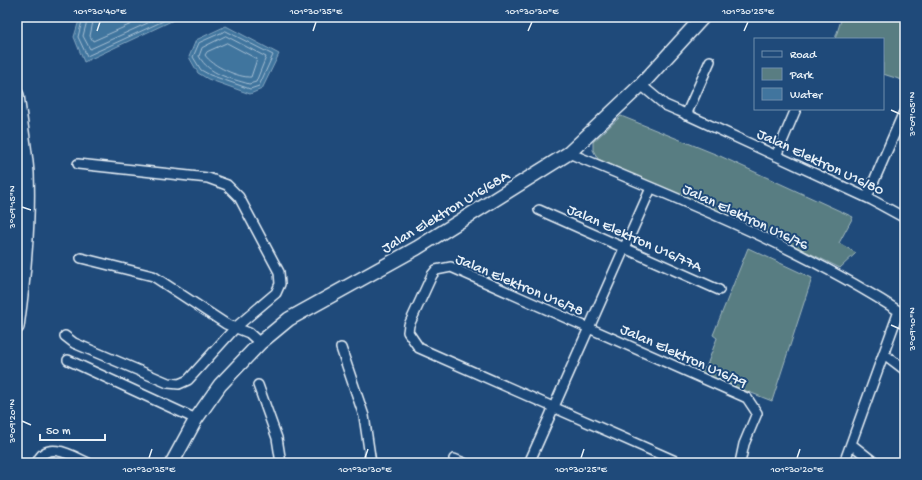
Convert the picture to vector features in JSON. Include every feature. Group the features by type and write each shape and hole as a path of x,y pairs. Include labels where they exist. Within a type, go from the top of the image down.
{"street":[{"name":"Jalan Elektron U16/68A","path":"172,463 196,419 220,384 260,343 289,319 418,248 569,153 642,85 703,17"},
{"path":"686,115 710,61"},
{"name":"Jalan Elektron U16/80","path":"642,85 666,105 867,197 905,218"},
{"path":"17,95 26,172 28,227 26,267 17,328"},
{"path":"776,156 796,110"},
{"path":"867,197 903,114"},
{"name":"Jalan Elektron U16/76","path":"569,153 766,239 836,273 902,313"},
{"path":"66,336 74,343 168,383 179,384 188,380 236,327 273,297 279,288 281,278 239,197 227,185 208,178 78,164"},
{"path":"529,463 651,188"},
{"name":"Jalan Elektron U16/77A","path":"539,210 719,290"},
{"path":"81,258 153,276 226,324 249,333 260,343"},
{"name":"Jalan Elektron U16/78","path":"554,407 419,348 408,332 409,325 420,298 429,279 436,270 451,267 589,328"},
{"path":"844,463 884,354 902,313"},
{"name":"Jalan Elektron U16/79","path":"589,328 747,398 757,413 744,444 740,463"},
{"path":"341,348 364,416 371,463"},
{"path":"884,354 905,370"},
{"path":"68,360 196,419"},
{"path":"258,385 277,438 281,463"},
{"path":"554,407 680,463"},
{"path":"851,444 875,463"},
{"path":"36,463 43,454 59,450 88,463"},
{"path":"454,459 464,463"}],"green space":[{"path":"842,17 905,17 905,81 884,74 884,38 835,38"},
{"path":"621,116 720,156 853,217 839,243 856,253 840,268 781,239 598,159 593,150 593,142"},
{"path":"748,248 812,278 772,401 700,373 707,365 717,338 713,335"}],"water":[{"path":"80,17 180,17 84,62 74,37"},
{"path":"226,26 279,54 262,89 250,94 208,79 198,73 189,57 196,40"}]}
